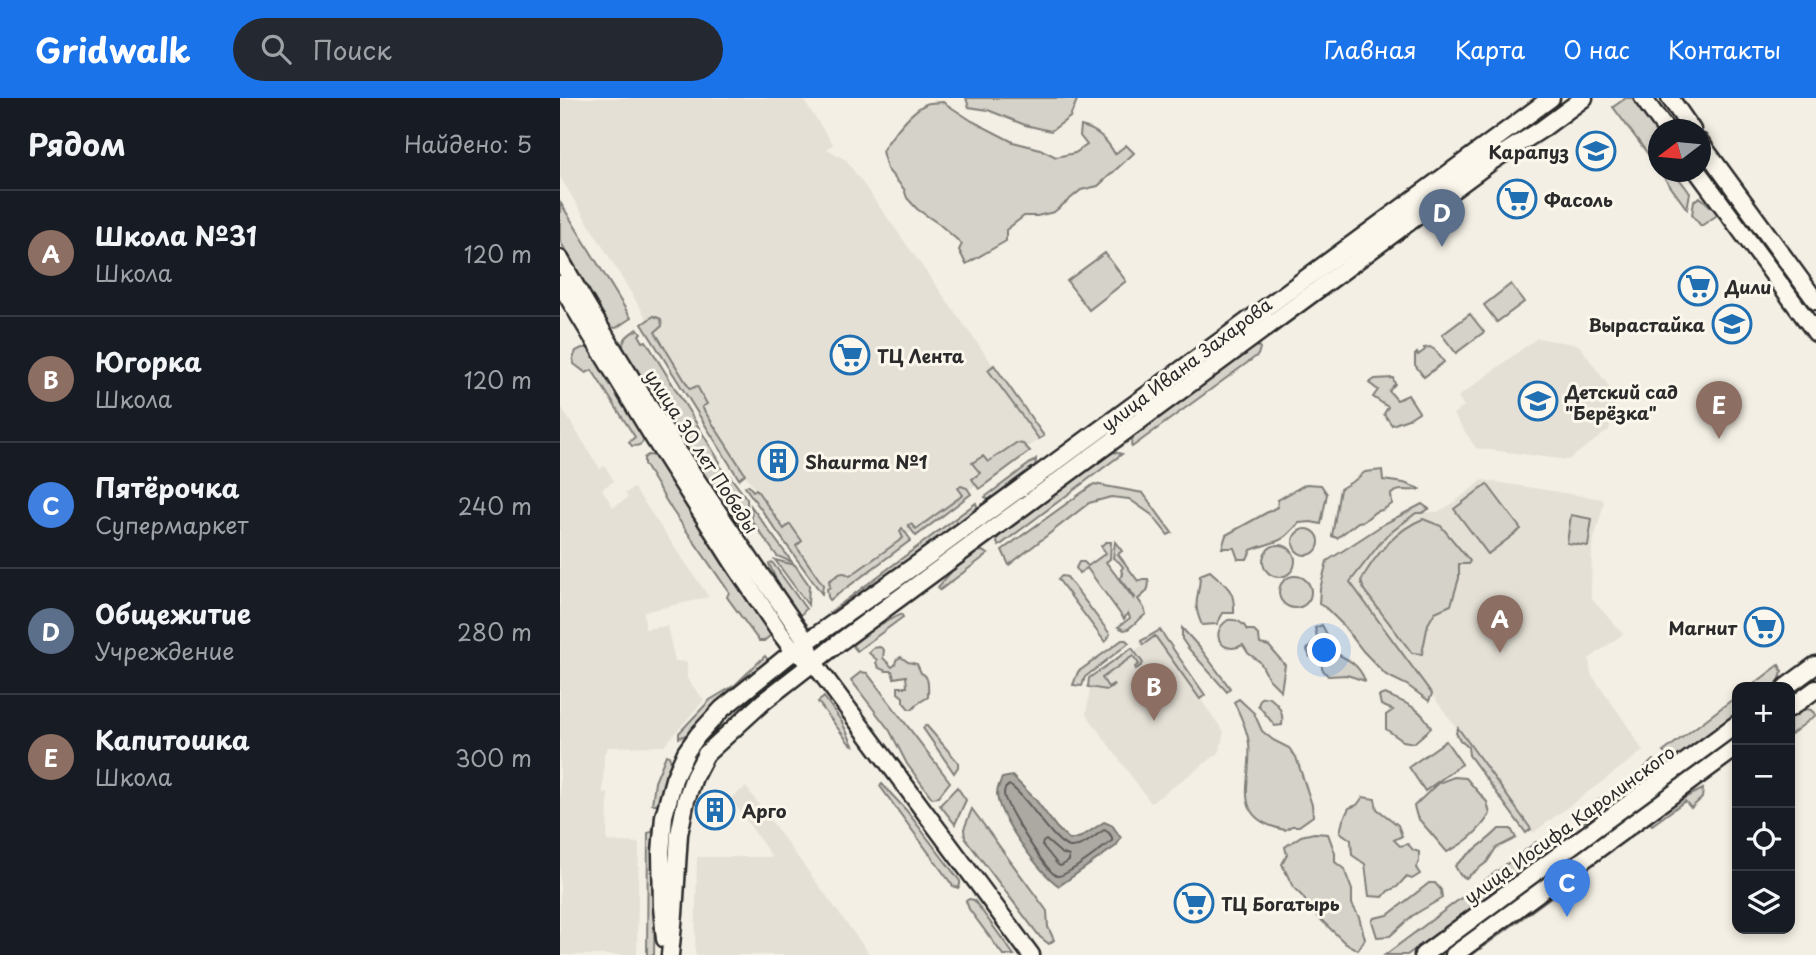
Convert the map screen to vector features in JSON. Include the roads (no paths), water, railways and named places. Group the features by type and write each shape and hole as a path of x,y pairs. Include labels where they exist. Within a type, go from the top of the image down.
{"main road":[{"name":"улица Ивана Захарова","path":"668,955 662,907 661,853 664,816 674,779 686,752 723,709 801,646 960,534 1551,98"},
{"name":"улица Ивана Захарова","path":"668,955 674,914 679,834 686,800 706,754 734,727 814,663 1483,169 1584,98"},
{"path":"1643,98 1659,119"},
{"path":"1670,98 1684,119"},
{"path":"1711,157 1816,301"},
{"path":"1705,182 1816,333"},
{"name":"улица 30 лет Победы","path":"560,259 608,341 801,646"},
{"name":"улица 30 лет Победы","path":"560,284 732,561 814,663 1031,955"},
{"path":"1793,682 1816,665"},
{"path":"1795,704 1816,689"},
{"name":"улица Иосифа Каролинского","path":"1423,955 1732,728"},
{"path":"1454,955 1732,751"}],"water":[{"path":"1012,776 1070,840 1081,837 1104,822 1112,825 1121,838 1116,846 1059,886 1021,844 1004,816 997,792 1002,778"}],"place":[{"name":"Карапуз","path":"1596,151"},
{"name":"Фасоль","path":"1517,199"},
{"name":"Общежитие","path":"1442,247"},
{"name":"Дили","path":"1698,286"},
{"name":"Вырастайка","path":"1732,324"},
{"name":"ТЦ Лента","path":"850,355"},
{"name":"Детский сад \"Берёзка\"","path":"1538,401"},
{"name":"Капитошка","path":"1719,439"},
{"name":"Shaurma №1","path":"778,461"},
{"name":"Магнит","path":"1764,627"},
{"name":"Школа №31","path":"1500,653"},
{"name":"Югорка","path":"1154,721"},
{"name":"Арго","path":"715,810"},
{"name":"ТЦ Богатырь","path":"1194,903"},
{"name":"Пятёрочка","path":"1567,917"}]}
